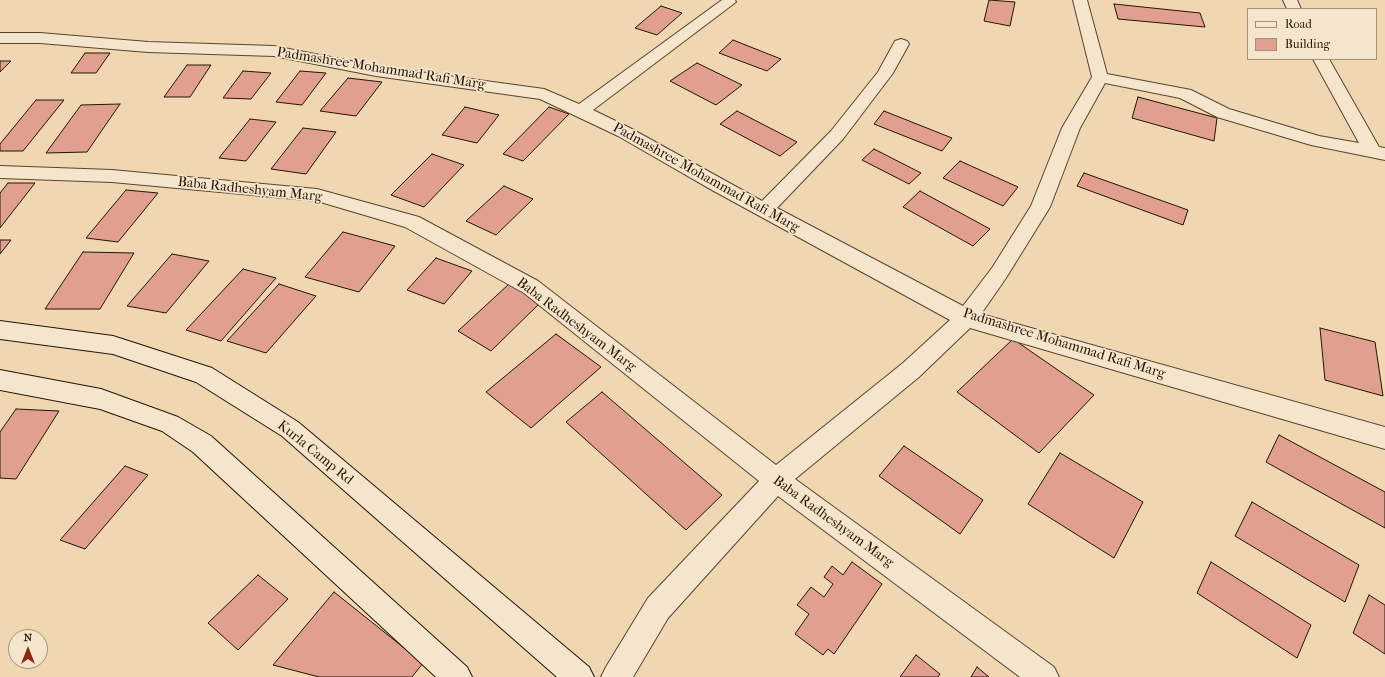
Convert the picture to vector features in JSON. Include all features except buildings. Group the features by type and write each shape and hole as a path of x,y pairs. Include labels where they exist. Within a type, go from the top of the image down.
{"street":[{"path":"616,677 658,608 776,480 911,370 966,318 999,273 1040,206 1071,128 1100,77 1080,0"},
{"path":"581,112 729,2"},
{"name":"Padmashree Mohammad Rafi Marg","path":"0,38 40,38 148,47 274,51 376,72 544,94 624,132 764,210 966,318 1385,438"},
{"path":"764,210 837,135 885,73 901,44"},
{"path":"1322,60 1379,153"},
{"path":"1100,77 1185,94 1223,113 1317,141 1379,153"},
{"name":"Baba Radheshyam Marg","path":"0,172 112,176 317,195 412,222 531,287 776,480 1044,677"},
{"name":"Kurla Camp Rd","path":"0,330 113,345 204,374 290,429 579,677"},
{"path":"0,380 101,399 170,424 202,444 457,677"}]}
